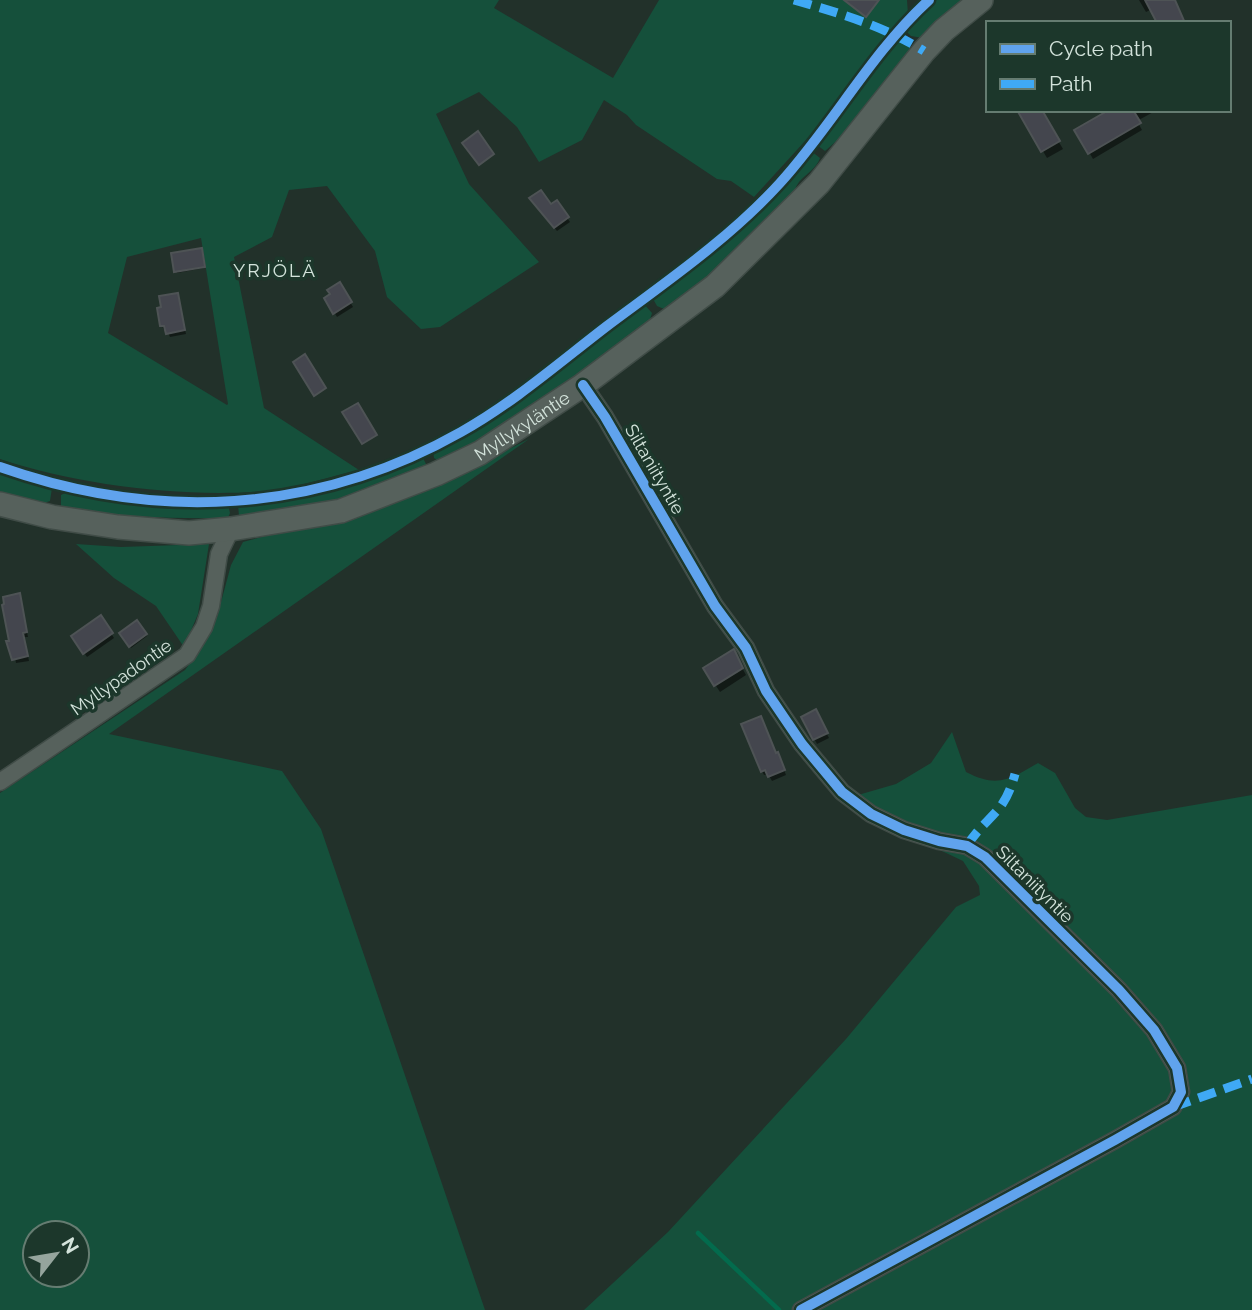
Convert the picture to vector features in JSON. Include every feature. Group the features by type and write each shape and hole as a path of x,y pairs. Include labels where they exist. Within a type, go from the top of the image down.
{"main road":[{"name":"Myllykyläntie","path":"0,504 52,517 118,527 189,533 231,529 341,511 436,474 480,453 583,385 715,286 819,183 924,51 944,30 981,0"}],"street":[{"name":"Siltaniityntie","path":"583,385 605,416 715,606 746,648 766,691 802,744 842,792 872,814 904,830 967,846 985,857 1119,990 1154,1030 1177,1068 1181,1082 1181,1092 1173,1107 801,1310"},
{"name":"Myllypadontie","path":"0,782 187,655 204,627 211,606 219,554 231,529"}],"green space":[{"path":"0,0 499,0 494,8 613,78 659,0 907,0 908,14 891,31 816,129 754,197 731,181 717,179 636,125 627,115 604,100 582,140 539,162 517,127 479,92 436,114 469,184 539,262 440,327 421,329 387,297 375,251 327,186 289,190 272,237 234,257 264,408 359,470 277,490 200,493 96,482 0,459","holes":["201,238 228,404 108,333 127,257"]},
{"path":"934,0 962,0 923,38 911,36 905,30"},
{"path":"895,42 909,46 912,51 849,130 825,151 817,145 818,142"},
{"path":"811,151 820,158 819,162 799,182 791,196 765,226 732,258 680,299 664,309 657,306 652,297 655,293 718,245 777,190"},
{"path":"641,304 652,313 649,323 624,342 548,397 495,431 440,462 434,458 433,450 493,415"},
{"path":"529,439 109,734 282,771 321,829 485,1310 0,1310 0,793 185,670 217,617 231,565 243,542 364,510 475,466"},
{"path":"422,456 426,464 423,470 342,499 239,516 238,505 287,499 360,481"},
{"path":"0,471 52,488 50,501 41,504 0,493"},
{"path":"67,492 147,502 228,504 230,513 228,518 207,518 103,513 61,507 61,495"},
{"path":"76,544 121,547 209,544 198,614 184,647 156,606 114,578"},
{"path":"952,732 966,772 986,780 1003,780 1038,763 1055,773 1075,808 1086,817 1107,820 1252,795 1252,1310 584,1310 668,1232 846,1039 956,907 980,895 979,886 963,861 923,842 858,795 896,784 931,763"}],"building":[{"path":"844,0 879,0 866,17"},
{"path":"1145,0 1175,0 1184,21 1156,21"},
{"path":"1018,112 1043,112 1060,141 1041,152"},
{"path":"1106,112 1134,112 1141,123 1088,154 1074,130"},
{"path":"478,131 494,154 479,165 462,143"},
{"path":"541,190 551,204 557,200 569,217 554,228 529,198"},
{"path":"202,248 205,267 174,272 171,253"},
{"path":"340,282 352,302 333,314 324,298 330,294 327,290"},
{"path":"178,293 185,330 166,334 164,326 160,326 157,308 161,307 159,296"},
{"path":"305,354 326,388 314,396 293,362"},
{"path":"358,403 377,435 362,444 342,412"},
{"path":"20,593 28,656 12,660 6,641 9,641 2,605 3,597"},
{"path":"101,615 113,633 83,654 71,636"},
{"path":"137,620 147,634 129,647 119,633"},
{"path":"734,649 743,668 714,686 703,668"},
{"path":"816,709 828,733 813,740 801,717"},
{"path":"761,716 785,770 768,777 765,770 761,772 741,724"}],"waterway":[{"path":"698,1233 779,1310"}],"marked path":[{"path":"794,0 877,27 924,51"},
{"path":"967,846 1001,806 1015,774"},
{"path":"1173,1107 1252,1079"}],"cycle path":[{"path":"0,467 59,485 117,496 176,502 235,501 293,494 350,480 406,459 461,432 536,382 697,259 761,203 799,161 889,43 929,0"},
{"path":"583,385 605,417 715,606 746,648 766,691 802,744 842,792 871,814 904,830 967,846 985,857 1119,990 1154,1030 1177,1068 1181,1092 1173,1107 801,1310"}],"district":[{"name":"YRJÖLÄ","path":"275,270"}]}
